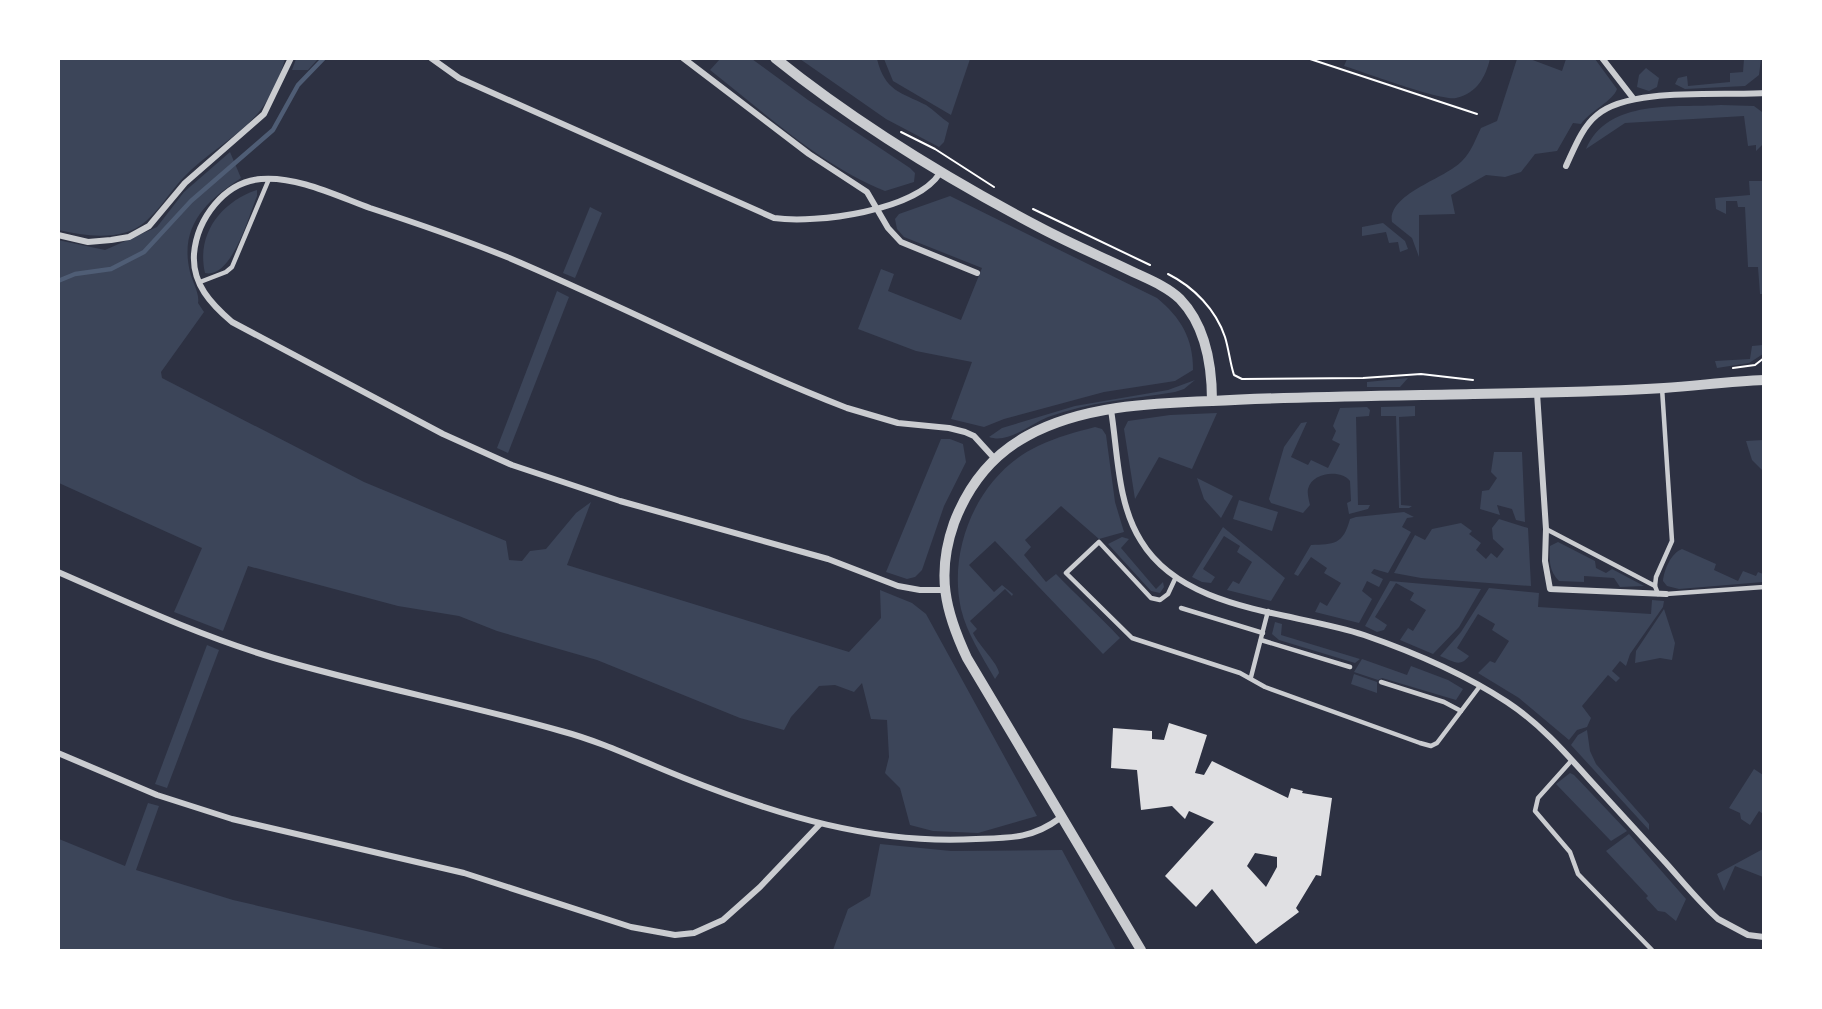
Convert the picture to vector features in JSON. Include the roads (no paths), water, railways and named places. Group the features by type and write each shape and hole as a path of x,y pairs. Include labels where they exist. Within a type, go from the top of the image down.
{"street":[{"path":"58,235 88,242 111,240 129,237 149,226 185,183 264,114 291,58"},
{"path":"431,58 459,78 774,218 789,220 836,218 878,207 916,194 934,183 940,173"},
{"path":"683,58 809,154 867,192 878,207 888,228 901,242 978,273"},
{"path":"775,58 894,144 940,173 1053,235 1150,280 1179,298 1197,321 1207,351 1212,400"},
{"path":"1602,58 1633,98"},
{"path":"1566,166 1579,139 1596,115 1612,105 1633,98 1764,93"},
{"path":"944,590 898,586 828,559 620,501 513,465 443,434 232,322 207,300 194,261 195,246 206,215 230,191 252,181 269,179 302,185 485,249 850,410 898,423 949,428 965,432 974,436 995,459"},
{"path":"1141,951 1075,835 1060,818 967,658 948,611 944,590 946,551 960,508 974,483 995,459 1027,436 1046,428 1111,410 1212,400 1345,395 1537,393 1662,388 1764,380"},
{"path":"1537,393 1546,529 1545,561 1550,589 1662,594"},
{"path":"1111,410 1125,502 1132,523 1151,557 1174,579 1196,590 1364,635 1427,659 1480,686 1525,715 1572,760 1718,920 1748,934 1764,937"},
{"path":"58,572 226,642 326,673 563,731 608,746 746,802 820,824 874,835 928,841 1036,834 1060,818"},
{"path":"58,753 135,787 189,806 252,824 464,873 632,927 665,934 694,933 723,920 760,887 820,824"}],"lane":[{"path":"200,282 226,272 232,267 269,179"},
{"path":"1655,586 1656,577 1672,541 1662,388"},
{"path":"1546,529 1655,586 1662,594 1764,587"},
{"path":"1174,579 1168,594 1160,600 1151,598 1099,542 1066,573 1132,638 1251,677 1264,687 1431,746 1437,743 1480,686"},
{"path":"1181,608 1263,633"},
{"path":"1251,677 1268,611"},
{"path":"1261,640 1350,667"},
{"path":"1381,682 1444,702 1461,711"},
{"path":"1572,760 1538,798 1535,811 1570,852 1578,874 1652,951"}],"waterway":[{"path":"58,281 75,274 111,269 144,252 191,201 273,130 298,85 324,58"}]}
